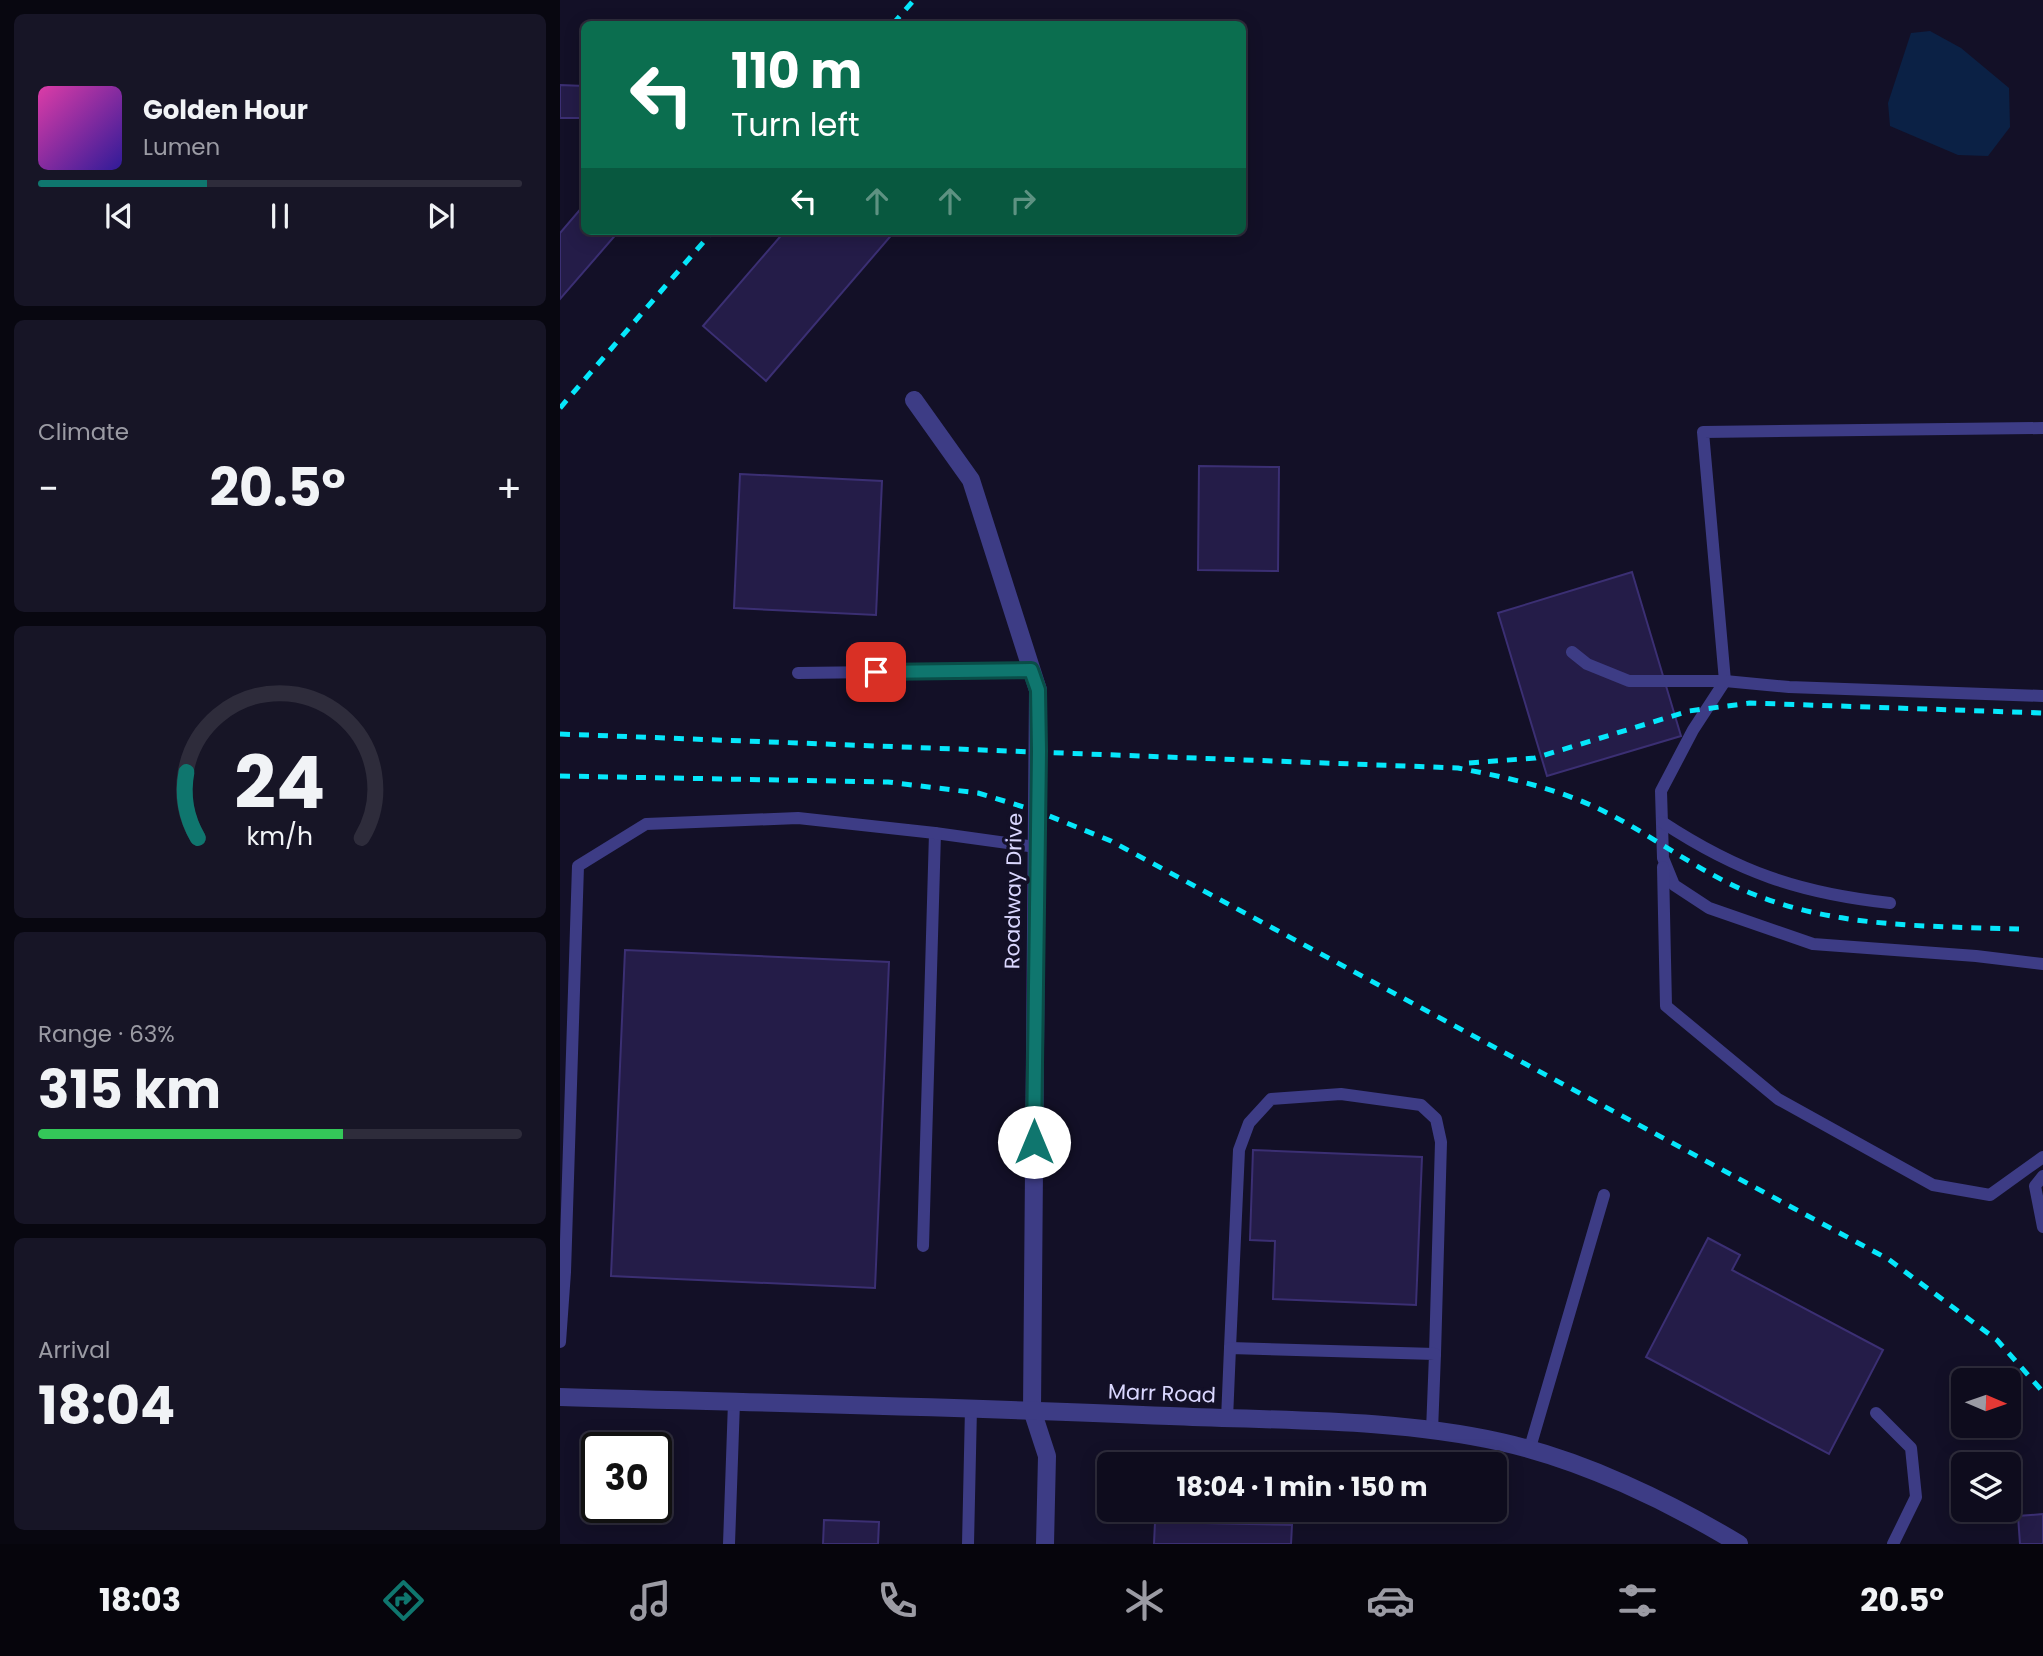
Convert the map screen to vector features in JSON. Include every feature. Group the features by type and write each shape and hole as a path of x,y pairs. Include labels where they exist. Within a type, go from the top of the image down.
{"street":[{"name":"Roadway Drive","path":"914,400 971,480 1038,690 1032,1410 1047,1456 1045,1544"},
{"name":"Marr Road","path":"560,1397 1032,1410 1392,1425 1502,1442 1599,1474 1688,1514 1739,1544"}],"lane":[{"path":"2043,428 1703,432 1725,681 1693,730 1661,791 1666,1006 1778,1099 1933,1185 1990,1195 2043,1157"},
{"path":"1572,652 1587,664 1629,681 1725,681 1789,687 2043,696"},
{"path":"798,673 1031,670"},
{"path":"560,1342 565,1272 578,866 646,824 799,818 935,832 1036,847"},
{"path":"1662,822 1708,853 1775,881 1841,898 1890,903"},
{"path":"923,1246 935,832"},
{"path":"1662,858 1674,885 1709,908 1813,944 1976,956 2043,964"},
{"path":"1227,1419 1239,1150 1250,1123 1271,1099 1340,1094 1421,1105 1436,1119 1441,1142 1432,1431"},
{"path":"2043,1176 2035,1186 2043,1227"},
{"path":"1529,1451 1605,1195"},
{"path":"1230,1348 1434,1354"},
{"path":"729,1544 734,1402"},
{"path":"968,1544 971,1408"},
{"path":"1876,1413 1911,1448 1916,1497 1893,1544"}],"water":[{"path":"1930,31 1961,48 2009,88 2010,127 1988,156 1958,155 1890,126 1888,103 1911,33"}],"building":[{"path":"560,85 581,86 581,118 560,118"},
{"path":"581,208 581,235 616,235 560,299 560,233"},
{"path":"782,235 892,235 766,381 703,326"},
{"path":"1199,466 1279,467 1278,571 1198,570"},
{"path":"740,474 882,481 876,615 734,608"},
{"path":"1632,572 1681,736 1547,776 1498,613"},
{"path":"625,950 889,962 875,1288 611,1276"},
{"path":"1253,1150 1422,1157 1416,1305 1273,1299 1275,1241 1250,1240"},
{"path":"1708,1238 1740,1255 1732,1270 1883,1350 1829,1454 1646,1357"},
{"path":"2043,1514 2043,1544 2020,1544 2018,1522 2021,1522 2021,1516"},
{"path":"824,1520 879,1522 878,1544 823,1544"},
{"path":"1155,1522 1292,1525 1291,1544 1154,1544"}],"railway":[{"path":"896,21 914,0"},
{"path":"560,408 710,235"},
{"path":"1469,763 1535,758 1689,711 1750,703 2043,713"},
{"path":"560,734 1458,768 1528,783 1579,800 1635,828 1732,885 1785,905 1884,923 2019,929"},
{"path":"560,776 888,782 978,793 1037,811 1111,841 1888,1259 1997,1340 2043,1392"}],"route":[{"path":"876,672 1031,670 1038,690 1034,1142"}]}
